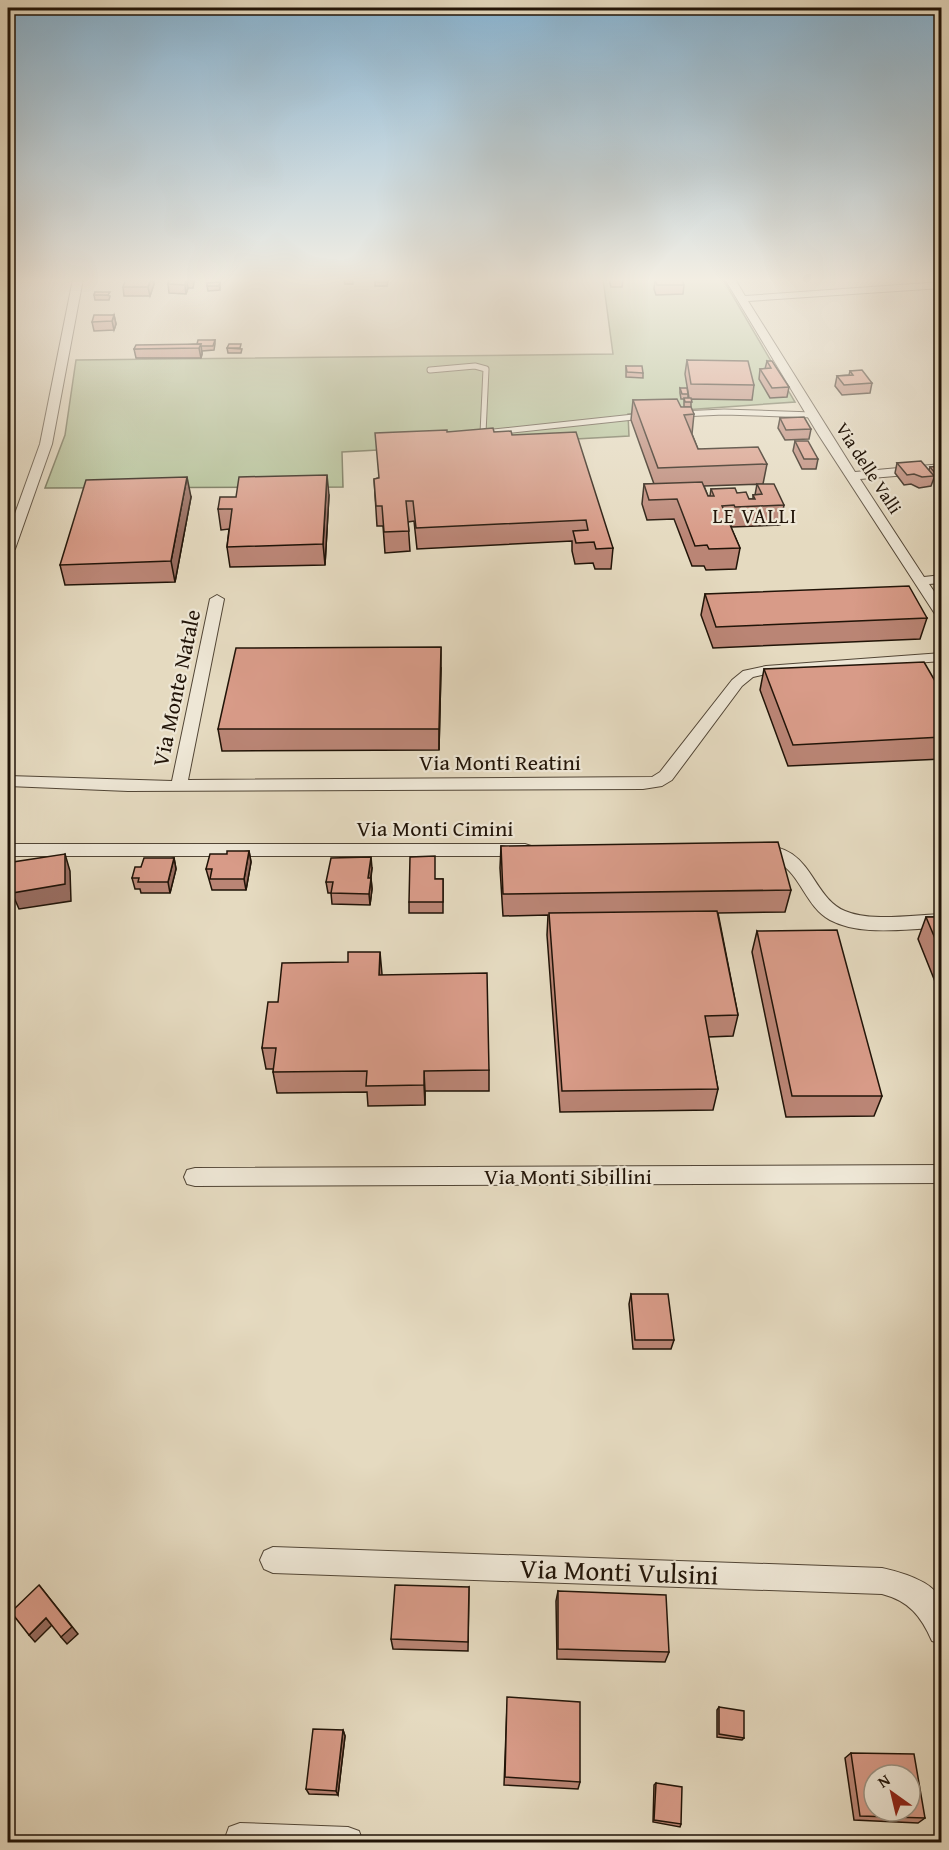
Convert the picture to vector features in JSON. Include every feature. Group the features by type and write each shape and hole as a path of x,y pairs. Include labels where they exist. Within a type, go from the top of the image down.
{"street":[{"path":"8,549 46,444 61,365"},
{"name":"Via delle Valli","path":"783,365 942,614"},
{"path":"853,476 942,468"},
{"path":"922,581 942,579"},
{"name":"Via Monte Natale","path":"179,785 217,599"},
{"name":"Via Monti Reatini","path":"8,781 101,785 650,783 666,776 737,683 748,675 766,670 942,657"},
{"name":"Via Monti Cimini","path":"8,850 540,850"},
{"path":"742,850 768,851 786,856 794,863 825,906 837,916 848,920 942,921"},
{"name":"Via Monti Sibillini","path":"195,1177 942,1174"},
{"name":"Via Monti Vulsini","path":"273,1560 882,1581 916,1592 932,1610 942,1631"},
{"path":"240,1838 348,1842"}],"lane":[{"path":"430,370 452,366 479,366 486,369 479,433 655,415"},
{"path":"676,414 724,412 813,415"}],"green space":[{"path":"75,365 774,365 795,402 628,414 629,436 342,452 343,487 45,488 65,435"}],"building":[{"path":"688,365 749,365 754,385 691,384"},
{"path":"769,365 775,365 789,387 772,388 760,369 771,368"},
{"path":"626,366 642,366 643,373 627,372"},
{"path":"862,370 872,383 844,385 837,376 853,375 850,371"},
{"path":"680,388 687,388 688,394 682,394"},
{"path":"684,398 691,398 692,402 685,402"},
{"path":"677,399 681,407 691,407 694,414 684,415 698,449 758,447 767,464 658,468 633,400"},
{"path":"804,417 811,429 786,430 780,418"},
{"path":"493,428 494,432 511,431 512,435 576,432 613,548 596,549 594,542 576,543 573,531 588,530 586,520 416,528 413,501 406,501 409,531 384,532 382,506 376,506 374,479 379,478 375,433 447,430 447,432"},
{"path":"795,441 808,441 818,459 804,459"},
{"path":"921,461 934,476 907,475 897,463"},
{"path":"942,466 942,478 939,478 930,467"},
{"path":"327,475 323,544 227,547 232,509 218,509 220,497 236,497 239,477"},
{"path":"187,477 171,561 60,565 86,480"},
{"path":"702,482 708,496 714,496 711,489 735,488 737,493 746,492 749,499 755,499 753,495 762,494 757,484 774,484 784,505 722,506 740,548 709,549 707,545 695,546 677,499 649,500 644,484"},
{"path":"909,586 927,618 716,627 705,594"},
{"path":"441,647 439,729 218,729 236,648"},
{"path":"924,662 942,693 942,737 793,745 764,669"},
{"path":"778,842 791,890 503,894 501,846"},
{"path":"227,851 249,851 244,879 210,879 212,869 206,869 210,854 227,854"},
{"path":"65,854 65,884 12,893 13,862"},
{"path":"435,856 435,879 443,879 443,902 409,902 410,857"},
{"path":"371,857 368,878 371,878 369,894 331,893 333,882 326,882 331,858"},
{"path":"144,858 174,858 168,882 138,882 139,878 132,878 135,867 141,867"},
{"path":"717,911 738,1015 705,1016 718,1089 562,1091 549,913"},
{"path":"926,917 942,917 942,955"},
{"path":"837,930 882,1096 792,1096 757,931"},
{"path":"348,952 380,952 379,975 487,973 489,1070 424,1071 424,1085 366,1086 367,1071 273,1072 276,1048 262,1048 268,1002 278,1002 282,963 348,962"},
{"path":"631,1294 668,1294 674,1340 635,1340"},
{"path":"39,1585 72,1627 61,1637 46,1618 29,1635 11,1612"},
{"path":"395,1585 469,1587 468,1642 391,1639"},
{"path":"558,1591 666,1595 669,1652 558,1649"},
{"path":"507,1697 580,1702 580,1782 505,1777"},
{"path":"719,1707 744,1711 744,1738 719,1734"},
{"path":"313,1729 343,1730 336,1791 306,1789"},
{"path":"851,1753 914,1754 916,1763 862,1763 862,1816 860,1816"},
{"path":"656,1783 682,1787 681,1824 654,1820"},
{"path":"922,1801 925,1818 922,1818"}],"district":[{"name":"LE VALLI","path":"755,515"}]}
